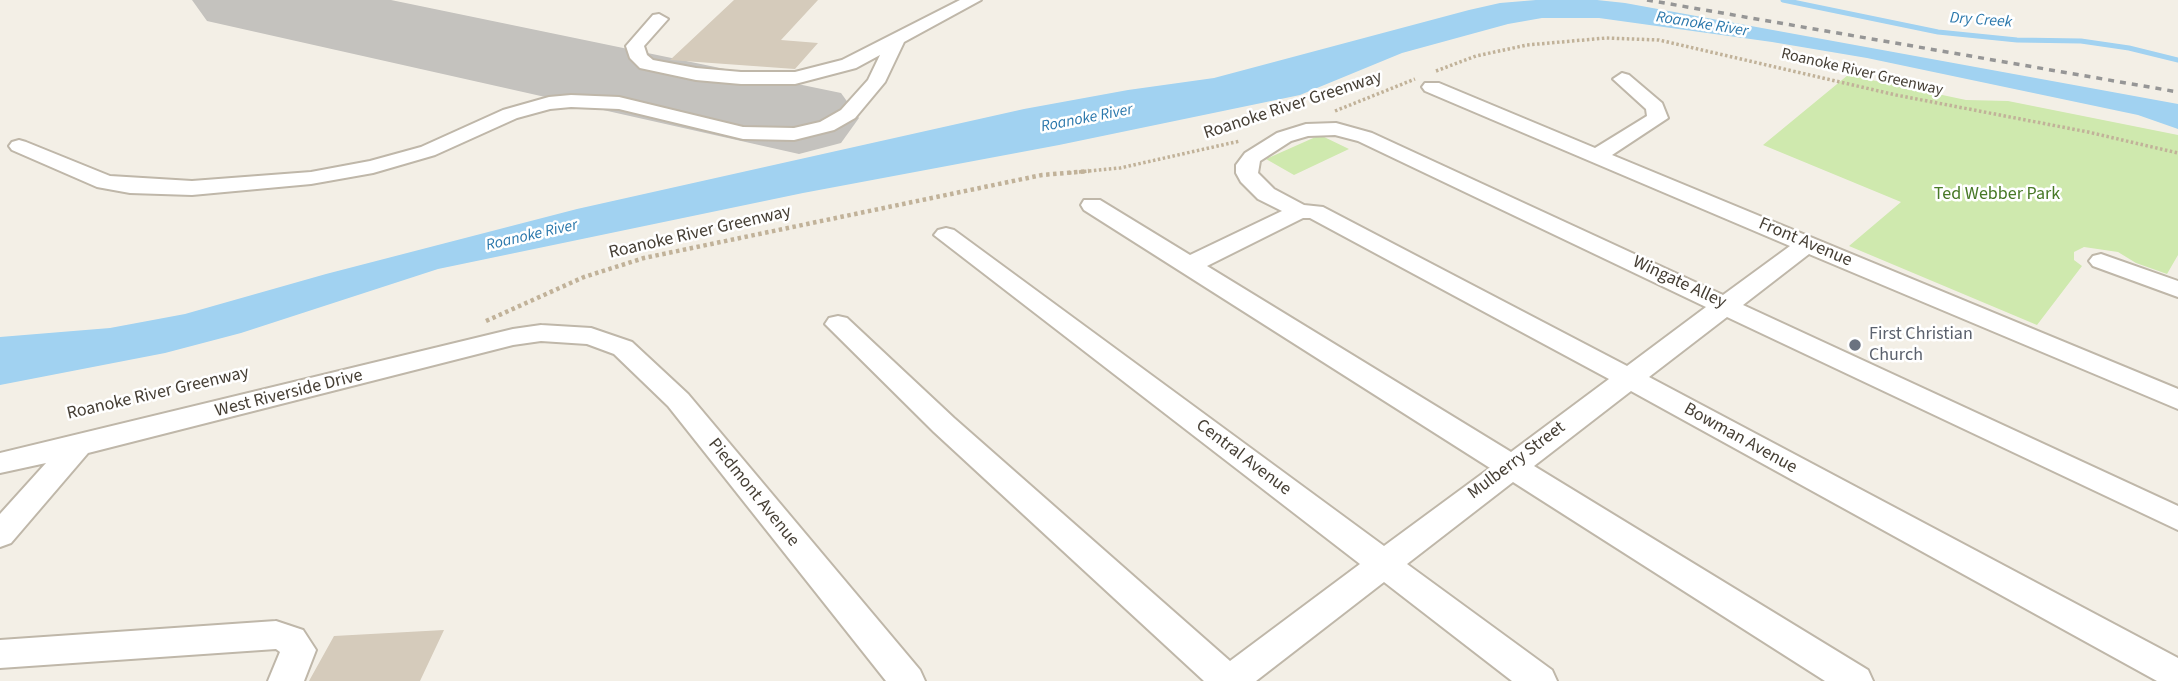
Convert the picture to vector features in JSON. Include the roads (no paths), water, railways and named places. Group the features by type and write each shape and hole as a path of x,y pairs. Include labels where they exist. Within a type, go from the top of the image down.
{"street":[{"path":"659,19 635,46 639,58 667,69 741,78 795,78 815,75 849,64 973,0"},
{"path":"19,146 71,170 105,181 130,186 181,188 311,178 373,167 428,151 510,114 549,103 571,101 619,103 743,133 794,134 827,126 848,114 876,82 897,39"},
{"path":"1596,156 1658,118 1655,107 1622,79"},
{"name":"Front Avenue","path":"1423,84 2178,400"},
{"name":"Wingate Alley","path":"1299,211 1259,189 1247,173 1247,165 1252,157 1293,134 1321,129 1350,131 1396,149 2178,519"},
{"path":"1092,205 1855,681"},
{"path":"1189,265 1299,211"},
{"name":"Bowman Avenue","path":"1299,211 1315,212 2178,675"},
{"name":"Central Avenue","path":"946,235 1539,681"},
{"name":"Mulberry Street","path":"1228,681 1807,244"},
{"path":"2101,261 2178,290"},
{"path":"838,324 944,425 1228,681"},
{"name":"West Riverside Drive","path":"0,463 513,337 541,333 578,334"},
{"name":"Piedmont Avenue","path":"578,334 608,341 623,348 678,400 907,681"},
{"path":"0,535 78,446"},
{"path":"0,654 276,635 290,640 298,650 286,681"}],"water":[{"name":"Roanoke River","path":"1536,0 1625,3 2178,104 2178,129 2138,115 1867,58 1599,18 1542,18 1508,24 1402,53 1300,95 1059,145 803,193 438,269 241,333 165,353 0,385 0,337 110,328 185,314 326,274 577,209 1024,109 1214,78 1469,10 1500,3"}],"waterway":[{"name":"Dry Creek","path":"1783,0 1938,32 2017,40 2081,41 2129,48 2178,60"}],"railway":[{"path":"1647,0 2178,92"}],"place":[{"name":"First Christian Church","path":"1855,345"}],"park label":[{"name":"Ted Webber Park","path":"1997,195"}]}
